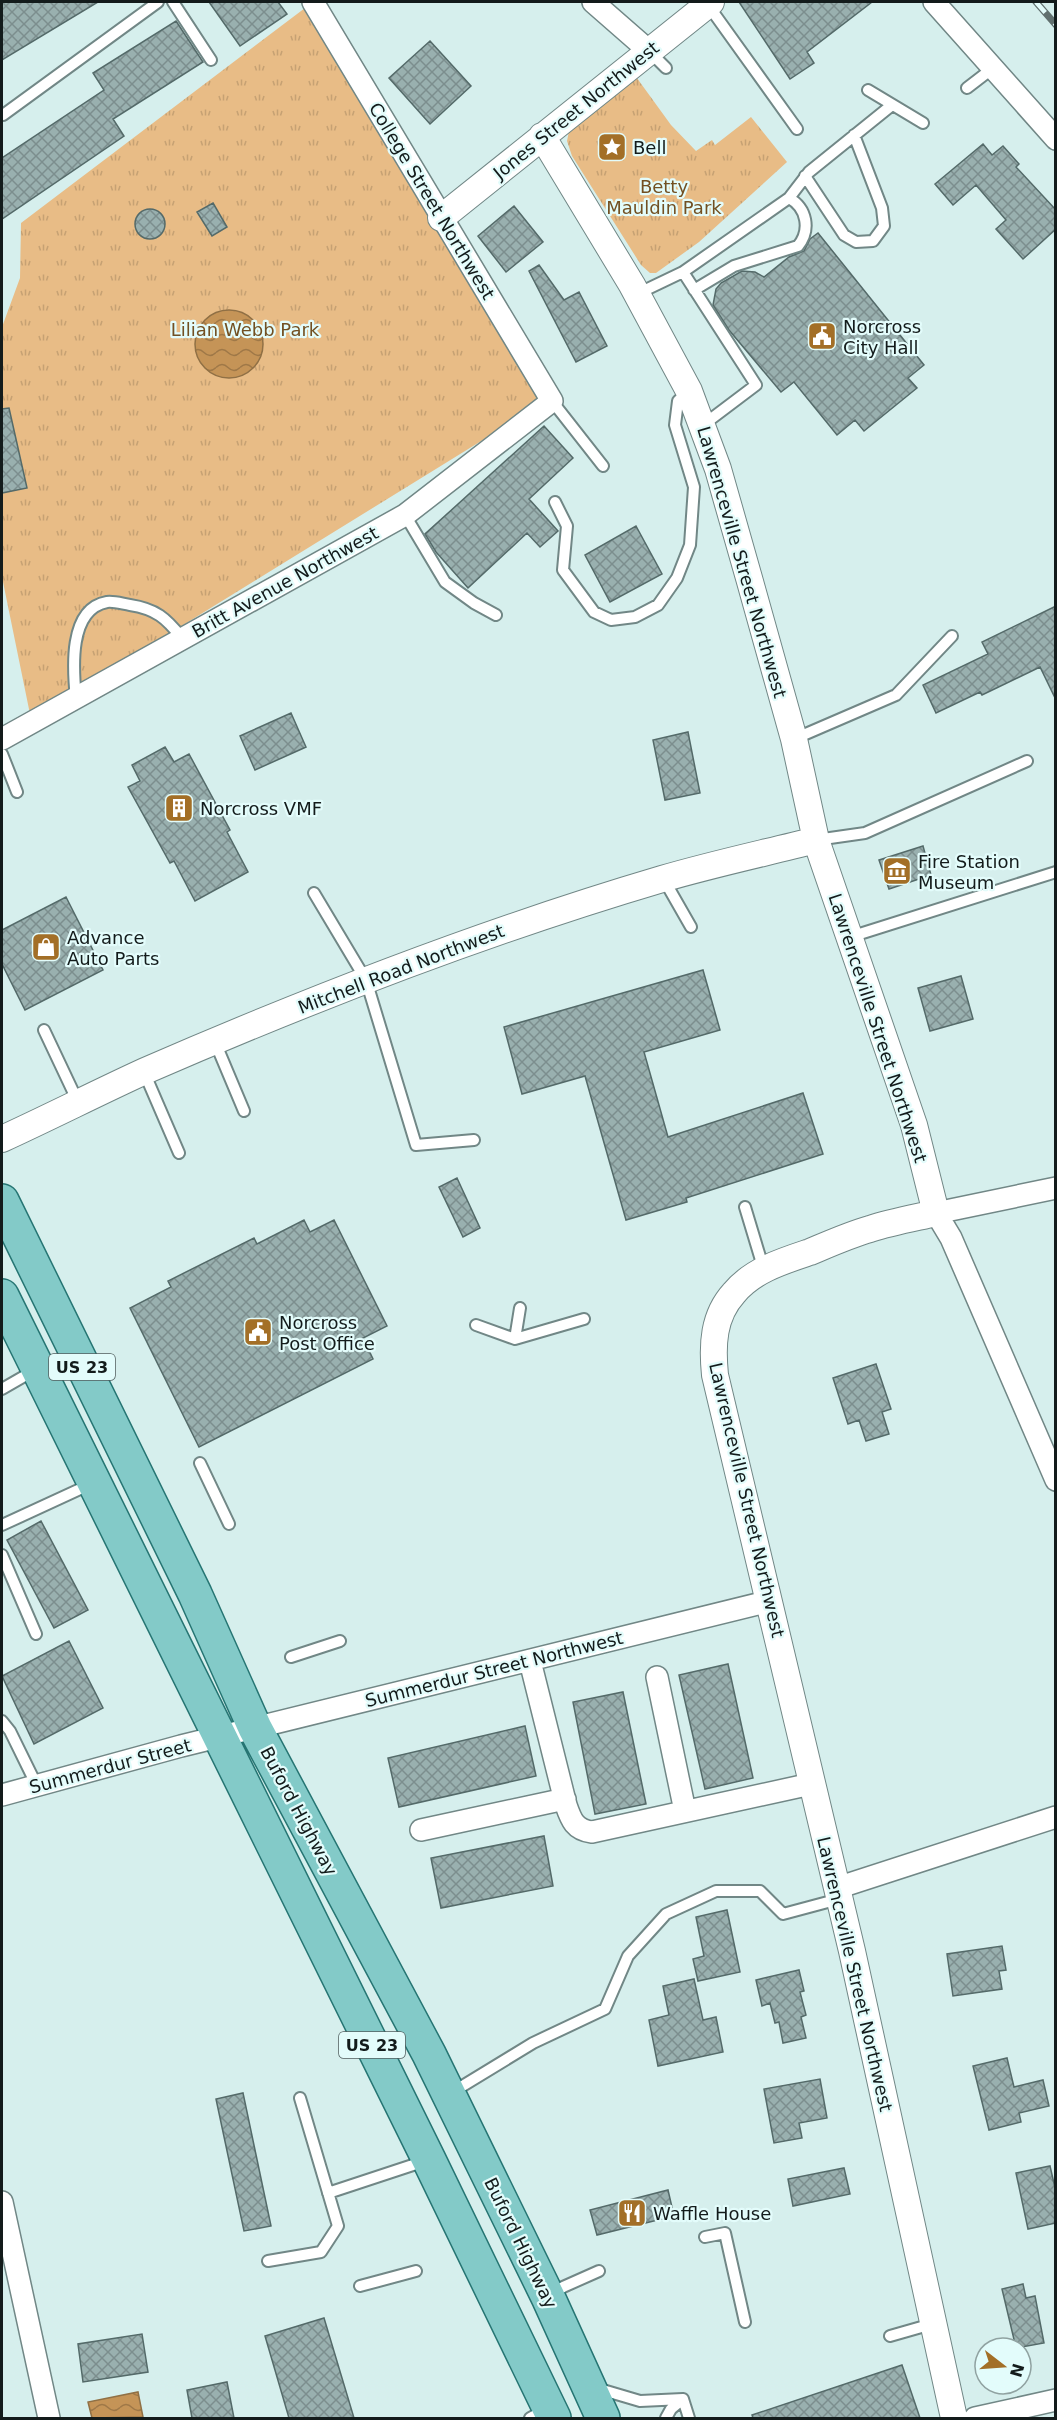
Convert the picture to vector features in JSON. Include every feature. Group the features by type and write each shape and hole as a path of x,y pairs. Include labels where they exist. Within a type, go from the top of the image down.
{"main road":[{"name":"Buford Highway","path":"2,1201 195,1594 255,1728 429,2054 447,2095 548,2297 603,2418"},
{"name":"Buford Highway","path":"2,1296 429,2160 544,2415"}],"street":[{"name":"College Street Northwest","path":"313,2 552,401"},
{"path":"593,2 657,60"},
{"path":"934,2 1056,139"},
{"name":"Jones Street Northwest","path":"441,218 542,136 657,60 709,3"},
{"name":"Lawrenceville Street Northwest","path":"542,136 637,294 689,391 702,426 721,479 794,739 816,840 914,1125 936,1213 870,1229 752,1276 734,1292 718,1320 714,1335 713,1357 715,1375 838,1894 954,2418"},
{"name":"Britt Avenue Northwest","path":"2,740 405,515 552,401"},
{"name":"Mitchell Road Northwest","path":"2,1138 144,1072 215,1042 366,980 513,926 663,878 816,840"},
{"path":"1056,1188 936,1213 951,1238 1056,1480"},
{"name":"Summerdur Street Northwest","path":"219,1737 770,1601"},
{"path":"530,1661 565,1799 575,1826 582,1831 592,1832 811,1784"},
{"path":"657,1677 685,1811"},
{"name":"Summerdur Street","path":"2,1795 219,1737"},
{"path":"421,1830 565,1799"},
{"path":"838,1894 1056,1817"},
{"path":"2,2202 49,2418"},
{"path":"975,2418 1056,2400"}],"lane":[{"path":"3,115 158,2"},
{"path":"172,2 211,60"},
{"path":"709,3 797,129"},
{"path":"967,88 993,68"},
{"path":"868,90 923,123"},
{"path":"637,294 682,272 789,198 805,176 892,105"},
{"path":"805,176 844,235 856,242 873,241 884,226 882,208 854,135"},
{"path":"694,290 734,266 798,246 804,238 807,223 798,203 789,198"},
{"path":"682,272 756,385 702,426"},
{"path":"555,502 567,526 563,570 594,612 611,620 635,617 658,605 677,578 690,545 694,487 675,425 678,401 689,391"},
{"path":"552,401 603,466"},
{"path":"405,515 445,582 474,603 496,615"},
{"path":"76,699 73,668 75,643 83,620 91,608 108,602 142,607 166,617 182,638"},
{"path":"794,739 896,695 952,636"},
{"path":"2,754 17,792"},
{"path":"816,840 865,833 1027,761"},
{"path":"848,938 1056,872"},
{"path":"663,878 691,927"},
{"path":"314,893 366,980 416,1145 474,1140"},
{"path":"44,1030 78,1103"},
{"path":"215,1042 244,1111"},
{"path":"144,1072 179,1153"},
{"path":"745,1207 764,1270"},
{"path":"515,1340 520,1308"},
{"path":"476,1325 515,1340 584,1319"},
{"path":"2,1389 37,1368"},
{"path":"200,1463 229,1524"},
{"path":"2,1526 94,1483"},
{"path":"2,1555 36,1634"},
{"path":"291,1657 340,1641"},
{"path":"2,1721 10,1731 37,1786"},
{"path":"447,2095 533,2043 605,2009 628,1956 666,1914 716,1892 760,1891 783,1914 838,1894"},
{"path":"268,2260 321,2252 338,2226 300,2098"},
{"path":"328,2193 429,2160"},
{"path":"705,2236 725,2233 745,2322"},
{"path":"360,2286 416,2271"},
{"path":"548,2297 563,2287 599,2271"},
{"path":"890,2337 932,2324"},
{"path":"588,2386 616,2392 640,2401 683,2399"},
{"path":"666,2418 683,2399"},
{"path":"683,2399 689,2418"}],"green space":[{"name":"Lilian Webb Park","path":"305,8 546,401 31,719 2,577 2,327 20,278 21,223"},
{"name":"Betty Mauldin Park","path":"634,74 671,125 696,151 712,140 715,145 751,117 787,162 699,242 656,273 650,273 641,265 572,156 567,141 569,131"}],"water":[{"path":"229,310 242,313 253,320 260,331 263,344 260,357 253,368 242,375 229,378 216,375 205,368 198,357 195,344 198,331 205,320 216,313"},
{"path":"138,2392 143,2417 92,2418 88,2402"}],"building":[{"path":"2,2 98,2 2,60"},
{"path":"209,2 278,2 287,14 240,46"},
{"path":"739,2 872,2 807,52 814,63 790,79"},
{"path":"176,21 203,62 113,119 124,136 2,219 2,158 104,90 93,73"},
{"path":"430,41 471,86 430,124 389,78"},
{"path":"983,144 992,155 1003,146 1019,164 1016,167 1056,210 1056,229 1023,259 996,229 1006,220 976,185 953,205 935,184"},
{"path":"213,203 227,227 212,236 197,212"},
{"path":"514,206 543,242 506,272 478,236"},
{"path":"150,209 161,213 165,224 161,235 150,239 139,235 135,224 139,213"},
{"name":"Norcross City Hall","path":"818,233 924,365 908,378 917,388 864,431 855,420 837,435 794,382 781,392 729,330 713,305 716,289 721,283 742,271 755,272 764,277 789,257 804,251 810,239"},
{"path":"539,265 564,300 579,292 607,346 576,362 529,271"},
{"path":"9,408 27,488 2,493 2,409"},
{"path":"544,426 573,458 529,499 558,531 540,547 527,533 468,588 436,552 425,534"},
{"path":"636,526 662,574 610,602 585,555"},
{"path":"1056,606 1056,700 1040,667 982,695 980,692 936,713 923,685 988,654 982,642"},
{"path":"291,713 306,747 255,770 240,736"},
{"path":"688,732 700,793 665,800 653,740"},
{"name":"Norcross VMF","path":"165,747 174,762 189,754 230,830 227,832 248,872 195,901 174,861 170,863 128,787 140,781 132,765"},
{"path":"923,846 931,875 889,889 879,860"},
{"name":"Advance Auto Parts","path":"66,897 103,970 25,1010 2,964 2,930"},
{"path":"703,970 720,1030 644,1052 668,1137 803,1093 823,1154 686,1198 687,1202 626,1220 585,1076 522,1094 504,1027"},
{"path":"961,976 973,1019 930,1031 918,988"},
{"path":"457,1178 480,1228 463,1237 439,1187"},
{"name":"Norcross Post Office","path":"304,1220 310,1232 334,1220 387,1326 363,1338 373,1359 199,1447 130,1308 171,1287 168,1281 254,1238 257,1244"},
{"path":"876,1364 891,1409 882,1412 889,1434 866,1441 859,1420 848,1424 833,1378"},
{"path":"41,1521 88,1610 54,1628 7,1540"},
{"path":"69,1641 103,1708 34,1744 2,1676"},
{"path":"728,1664 753,1778 705,1789 679,1675"},
{"path":"623,1692 646,1804 595,1814 573,1702"},
{"path":"525,1726 536,1776 399,1807 388,1758"},
{"path":"544,1836 553,1886 441,1908 431,1858"},
{"path":"727,1910 740,1972 698,1981 693,1959 704,1956 696,1917"},
{"path":"1002,1946 1006,1970 999,1971 1002,1989 953,1996 947,1954"},
{"path":"799,1970 804,1991 800,1992 806,2015 801,2017 806,2038 783,2043 779,2022 775,2023 770,2003 762,2006 756,1980"},
{"path":"694,1979 703,2020 716,2017 723,2052 658,2066 649,2020 669,2015 663,1986"},
{"path":"1007,2058 1014,2087 1043,2080 1049,2106 1019,2113 1021,2122 989,2130 973,2066"},
{"path":"820,2079 827,2118 799,2123 802,2138 774,2143 764,2089"},
{"path":"243,2093 271,2226 244,2231 216,2099"},
{"path":"1050,2166 1056,2192 1056,2223 1028,2229 1016,2173"},
{"path":"844,2168 850,2194 793,2206 788,2179"},
{"name":"Waffle House","path":"668,2190 674,2216 597,2235 590,2210"},
{"path":"1023,2284 1026,2298 1035,2296 1044,2343 1033,2345 1033,2336 1013,2336 1002,2289"},
{"path":"324,2318 354,2418 289,2418 265,2336"},
{"path":"142,2334 148,2372 83,2382 78,2344"},
{"path":"902,2365 920,2418 753,2418 752,2415"},
{"path":"227,2382 234,2418 192,2418 187,2390"}],"railway":[{"path":"1036,2 1056,25"}],"place":[{"name":"Bell","path":"612,147"},
{"name":"Norcross City Hall","path":"822,336"},
{"name":"Norcross VMF","path":"179,808"},
{"name":"Fire Station Museum","path":"897,871"},
{"name":"Advance Auto Parts","path":"46,947"},
{"name":"Norcross Post Office","path":"258,1332"},
{"name":"Waffle House","path":"632,2213"}]}
